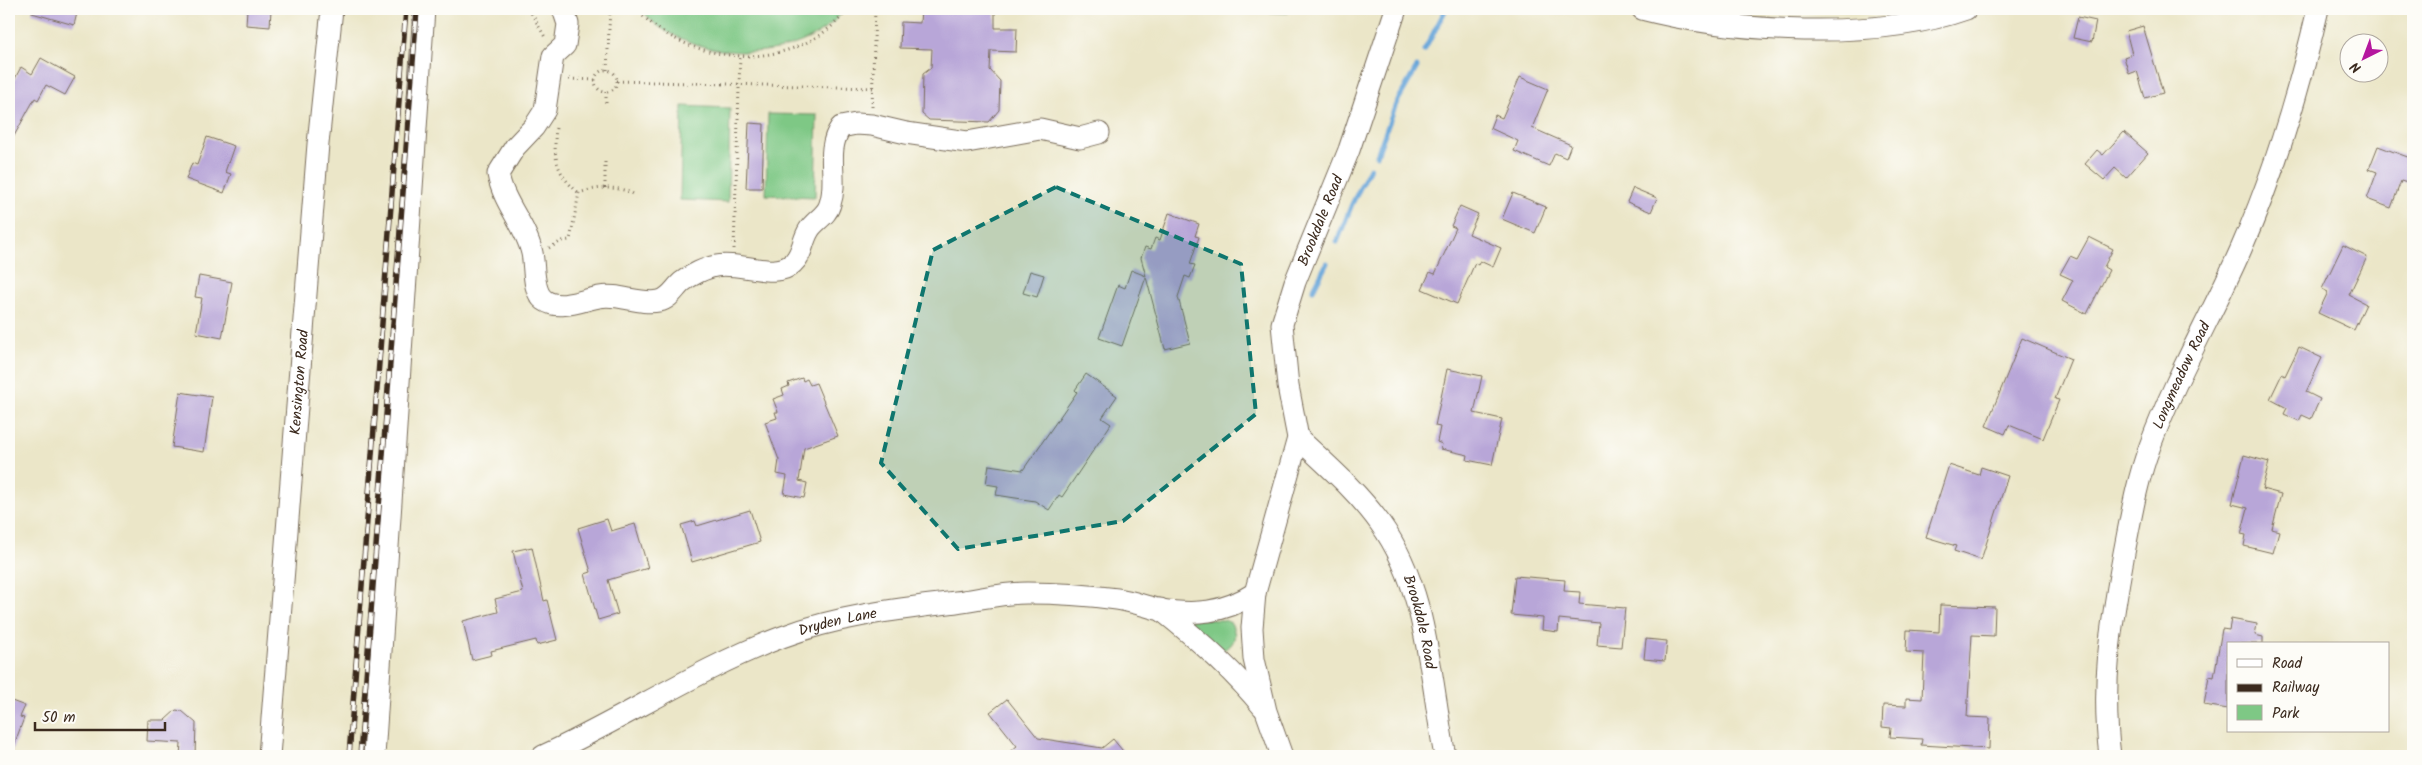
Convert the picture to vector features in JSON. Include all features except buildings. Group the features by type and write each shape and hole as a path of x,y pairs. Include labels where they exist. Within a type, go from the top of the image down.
{"street":[{"name":"Kensington Road","path":"269,756 318,144 332,9"},
{"path":"374,756 424,9"},
{"path":"563,9 568,24 565,45 553,56 545,110 515,147 498,174 500,183 523,230 532,255 537,288 542,298 552,304 579,302 600,296 661,300 672,293 683,282 699,272 715,266 734,264 781,270 792,264 800,255 803,240 810,227 822,217 830,204 831,151 834,138 841,127 856,124 872,125 906,133 967,142 1040,129 1080,138 1099,133"},
{"name":"Brookdale Road","path":"1282,756 1266,711 1254,659 1252,628 1255,593 1298,438 1288,386 1282,324 1295,282 1349,150 1396,9"},
{"path":"1642,9 1725,25 1810,29 1887,26 1924,20 1966,9"},
{"name":"Longmeadow Road","path":"2110,756 2107,704 2108,645 2139,478 2160,420 2241,249 2268,182 2298,85 2318,9"},
{"name":"Brookdale Road","path":"1298,438 1359,495 1381,524 1403,563 1422,625 1445,756"},
{"name":"Dryden Lane","path":"543,756 613,722 719,664 783,636 846,619 913,607 1025,593 1074,595 1119,600 1160,609 1190,612 1222,610 1238,604 1255,593"},
{"name":"Dryden Lane","path":"1160,609 1193,635 1238,676 1266,711"}],"path":[{"path":"529,9 536,24"},
{"path":"607,70 610,9"},
{"path":"636,9 647,20 679,42 718,54 740,56 778,52 799,46 829,30 848,9"},
{"path":"872,125 875,9"},
{"path":"734,264 740,56"},
{"path":"607,70 616,75 617,81 614,89 606,92 598,88 596,80 599,73 607,70"},
{"path":"551,78 596,80"},
{"path":"617,81 873,88"},
{"path":"606,92 606,105"},
{"path":"540,118 554,124 556,128 554,140 557,167 571,186 579,193"},
{"path":"604,188 605,162"},
{"path":"579,193 604,188 625,189 634,195"},
{"path":"532,255 562,241 570,240 579,193"}],"highlighted area":[{"path":"1056,187 1241,264 1256,414 1123,521 958,549 881,463 933,250"}],"green space":[{"path":"642,9 845,9 830,25 811,37 791,46 746,52 701,46 680,38 649,19"},
{"path":"1130,9 1290,9 1288,13"},
{"path":"682,106 730,108 728,202 680,200"},
{"path":"768,114 817,115 815,197 766,195"},
{"path":"1191,619 1224,620 1231,623 1235,635 1233,642 1223,650 1189,626"}],"waterway":[{"path":"1424,51 1446,9"},
{"path":"1377,155 1396,104 1417,67"},
{"path":"1337,242 1352,204 1370,168"},
{"path":"1313,290 1327,263"}],"railway":[{"path":"349,756 406,9"},
{"path":"360,756 417,9"}]}
